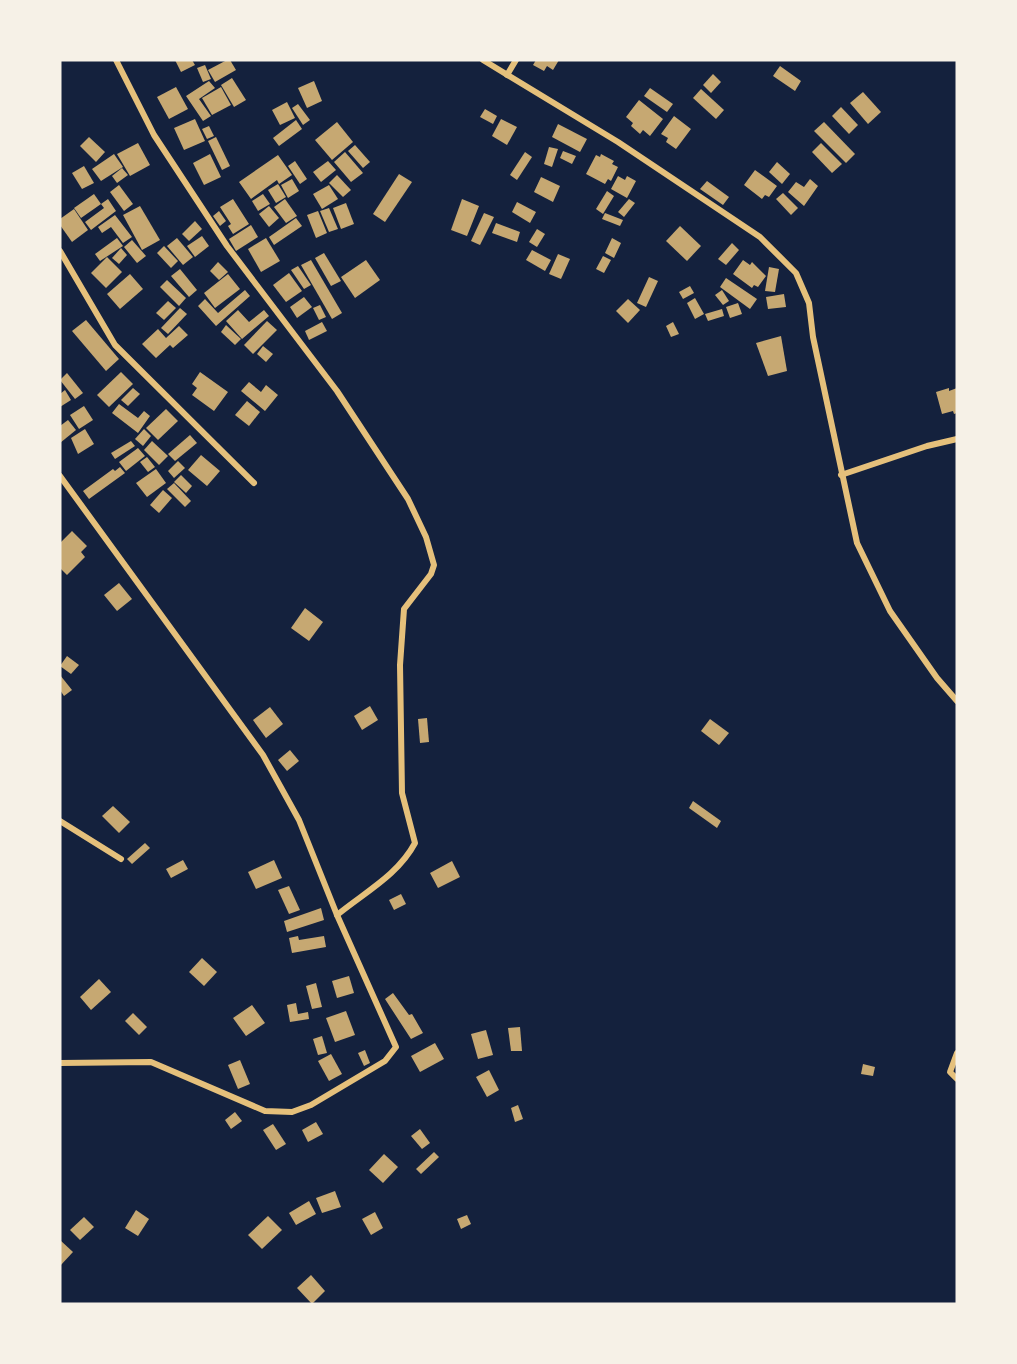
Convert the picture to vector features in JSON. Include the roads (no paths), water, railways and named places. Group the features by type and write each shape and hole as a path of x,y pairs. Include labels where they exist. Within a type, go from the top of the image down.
{"street":[{"path":"116,60 154,135 227,246 337,391 408,499 434,561 431,573 404,609 400,664 402,793 415,843 406,860 337,915"},
{"path":"483,60 618,142 760,237 796,273 809,303 813,337 857,543 891,611 937,678 957,700"},
{"path":"507,75 516,60"},
{"path":"60,251 115,345 254,483"},
{"path":"841,475 927,446 957,439"},
{"path":"60,476 263,755 299,820 337,915 396,1047 385,1061 311,1105 292,1112 264,1111 151,1062 60,1063"},
{"path":"60,820 122,859"},
{"path":"957,1053 950,1072 957,1079"}]}
